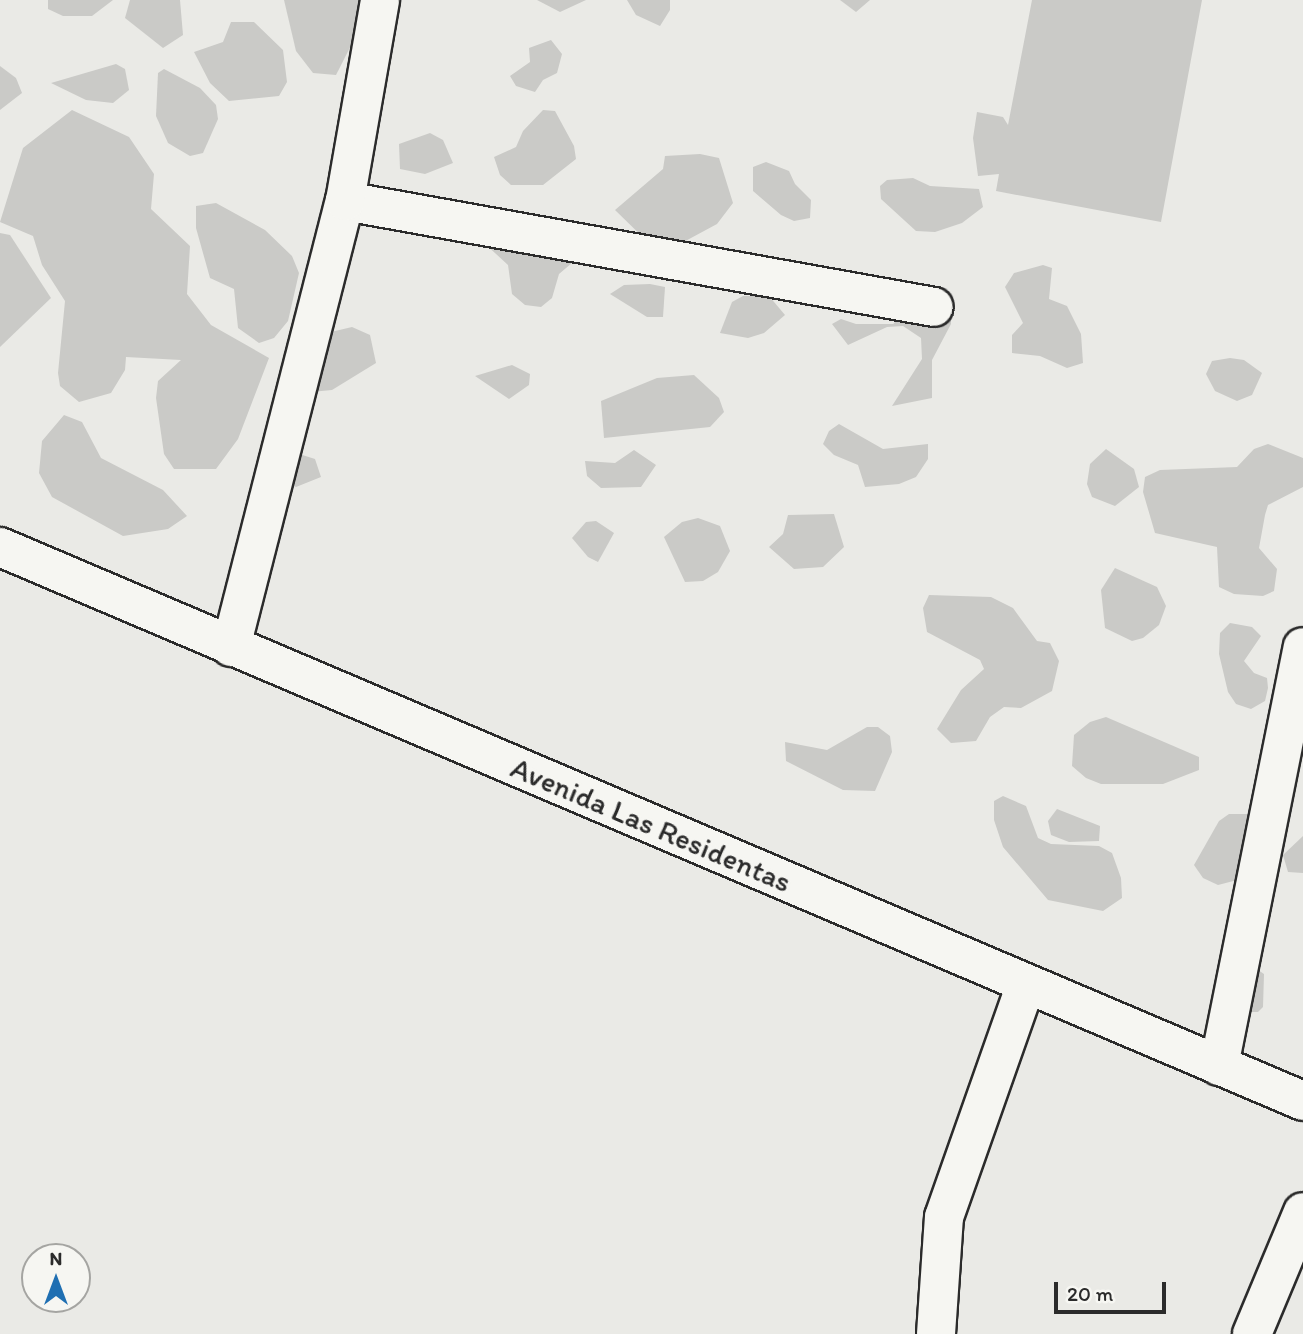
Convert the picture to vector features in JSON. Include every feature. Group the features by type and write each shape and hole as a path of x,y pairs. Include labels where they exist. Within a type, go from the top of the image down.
{"street":[{"path":"231,647 345,201 380,0"},
{"path":"345,201 934,307"},
{"name":"Avenida Las Residentas","path":"0,547 1303,1101"},
{"path":"1219,1066 1303,647"},
{"path":"936,1334 944,1217 1026,984"},
{"path":"1252,1334 1303,1212"}],"shaded area":[{"path":"48,0 113,0 92,16 63,16 48,9"},
{"path":"130,0 180,0 183,35 163,48 125,18"},
{"path":"284,0 365,0 367,14 336,75 313,73 296,51"},
{"path":"537,0 586,0 560,12"},
{"path":"627,0 670,0 670,10 660,26 636,15"},
{"path":"840,0 870,0 856,12"},
{"path":"1032,0 1202,0 1161,222 996,191 999,174 978,176 973,138 977,112 1003,117 1008,125"},
{"path":"231,22 254,22 283,50 287,82 279,96 229,101 210,83 194,52 223,42"},
{"path":"551,40 562,54 557,73 543,80 535,92 516,86 510,76 530,62 529,48"},
{"path":"116,64 125,69 129,90 113,103 86,100 51,83"},
{"path":"0,66 16,78 22,93 0,110"},
{"path":"164,69 200,88 216,105 218,119 203,153 190,156 168,143 156,116 158,73"},
{"path":"72,110 129,137 154,174 151,209 190,246 187,294 211,325 269,358 238,439 216,469 174,469 164,454 156,398 158,381 181,360 126,357 125,370 111,393 79,402 60,386 58,373 65,301 42,265 33,236 0,222 23,148"},
{"path":"543,110 555,111 574,146 576,159 543,185 511,185 500,175 494,157 516,147 523,131"},
{"path":"430,133 443,140 453,163 425,174 400,169 399,144"},
{"path":"700,154 719,158 733,203 717,224 678,245 655,249 615,210 663,169 665,156"},
{"path":"766,162 789,171 795,184 811,200 810,218 794,221 781,215 753,191 753,167"},
{"path":"913,178 930,186 979,189 983,207 962,223 935,232 916,231 881,199 880,186 887,180"},
{"path":"216,203 265,230 292,256 299,273 288,321 274,338 259,343 238,328 234,289 210,278 196,228 196,206"},
{"path":"470,230 579,257 559,274 552,298 541,307 525,305 512,294 508,265"},
{"path":"0,233 10,235 51,298 0,347"},
{"path":"1043,265 1052,268 1049,299 1067,306 1081,334 1083,363 1067,368 1040,356 1012,353 1012,335 1023,323 1005,287 1014,273"},
{"path":"650,284 665,287 663,317 647,317 610,294 624,285"},
{"path":"743,296 769,296 785,315 764,333 748,338 720,333 732,302"},
{"path":"951,314 951,324 932,360 932,398 892,406 922,359 921,338 903,326 887,327 848,345 832,324 841,319 856,324 893,324 901,317"},
{"path":"352,327 370,335 376,363 332,390 311,392 310,337"},
{"path":"1230,358 1244,360 1262,373 1252,395 1237,401 1215,391 1206,374 1212,361"},
{"path":"512,365 530,374 529,385 509,399 475,376"},
{"path":"694,375 719,398 724,412 710,427 604,438 601,401 657,378"},
{"path":"64,415 82,422 101,458 163,490 187,516 168,529 123,536 52,497 39,473 42,441"},
{"path":"839,424 883,449 928,444 928,459 916,477 899,484 865,487 858,465 834,455 823,444 829,431"},
{"path":"1268,444 1303,458 1303,487 1268,505 1265,515 1259,548 1277,569 1274,591 1263,596 1234,594 1219,587 1217,547 1155,533 1143,492 1145,477 1160,470 1237,467 1254,449"},
{"path":"1106,449 1134,469 1139,487 1115,506 1092,497 1087,484 1090,464"},
{"path":"634,450 656,465 641,487 601,488 587,476 585,461 615,463"},
{"path":"293,452 315,459 321,477 296,487 280,480"},
{"path":"834,514 844,547 823,567 794,569 769,547 783,534 788,515"},
{"path":"698,518 720,526 730,551 718,572 703,581 685,582 664,537 682,522"},
{"path":"596,521 614,533 598,562 588,557 572,538 586,522"},
{"path":"1115,568 1157,587 1166,606 1159,625 1143,638 1132,641 1105,628 1101,590"},
{"path":"929,595 991,597 1013,608 1037,641 1050,643 1059,661 1052,691 1021,708 1004,707 990,717 976,741 951,743 937,729 961,690 984,669 980,660 927,632 923,608"},
{"path":"1230,623 1252,627 1261,636 1244,661 1254,673 1267,678 1268,688 1265,701 1251,709 1236,704 1228,692 1219,654 1220,633"},
{"path":"1106,717 1199,757 1199,770 1163,784 1101,784 1086,778 1072,766 1074,735 1090,722"},
{"path":"867,727 878,727 890,736 892,752 875,791 843,790 786,761 785,742 827,750"},
{"path":"1003,796 1026,806 1038,838 1051,844 1099,846 1112,853 1121,878 1122,898 1103,911 1048,900 1003,847 994,820 994,801"},
{"path":"1057,809 1100,826 1099,841 1069,842 1051,835 1048,821"},
{"path":"1229,814 1251,814 1245,878 1218,885 1203,878 1194,865 1219,821"},
{"path":"1303,836 1303,873 1288,872 1283,855"},
{"path":"1246,962 1264,974 1263,1007 1258,1012 1251,1012 1239,997"}]}
